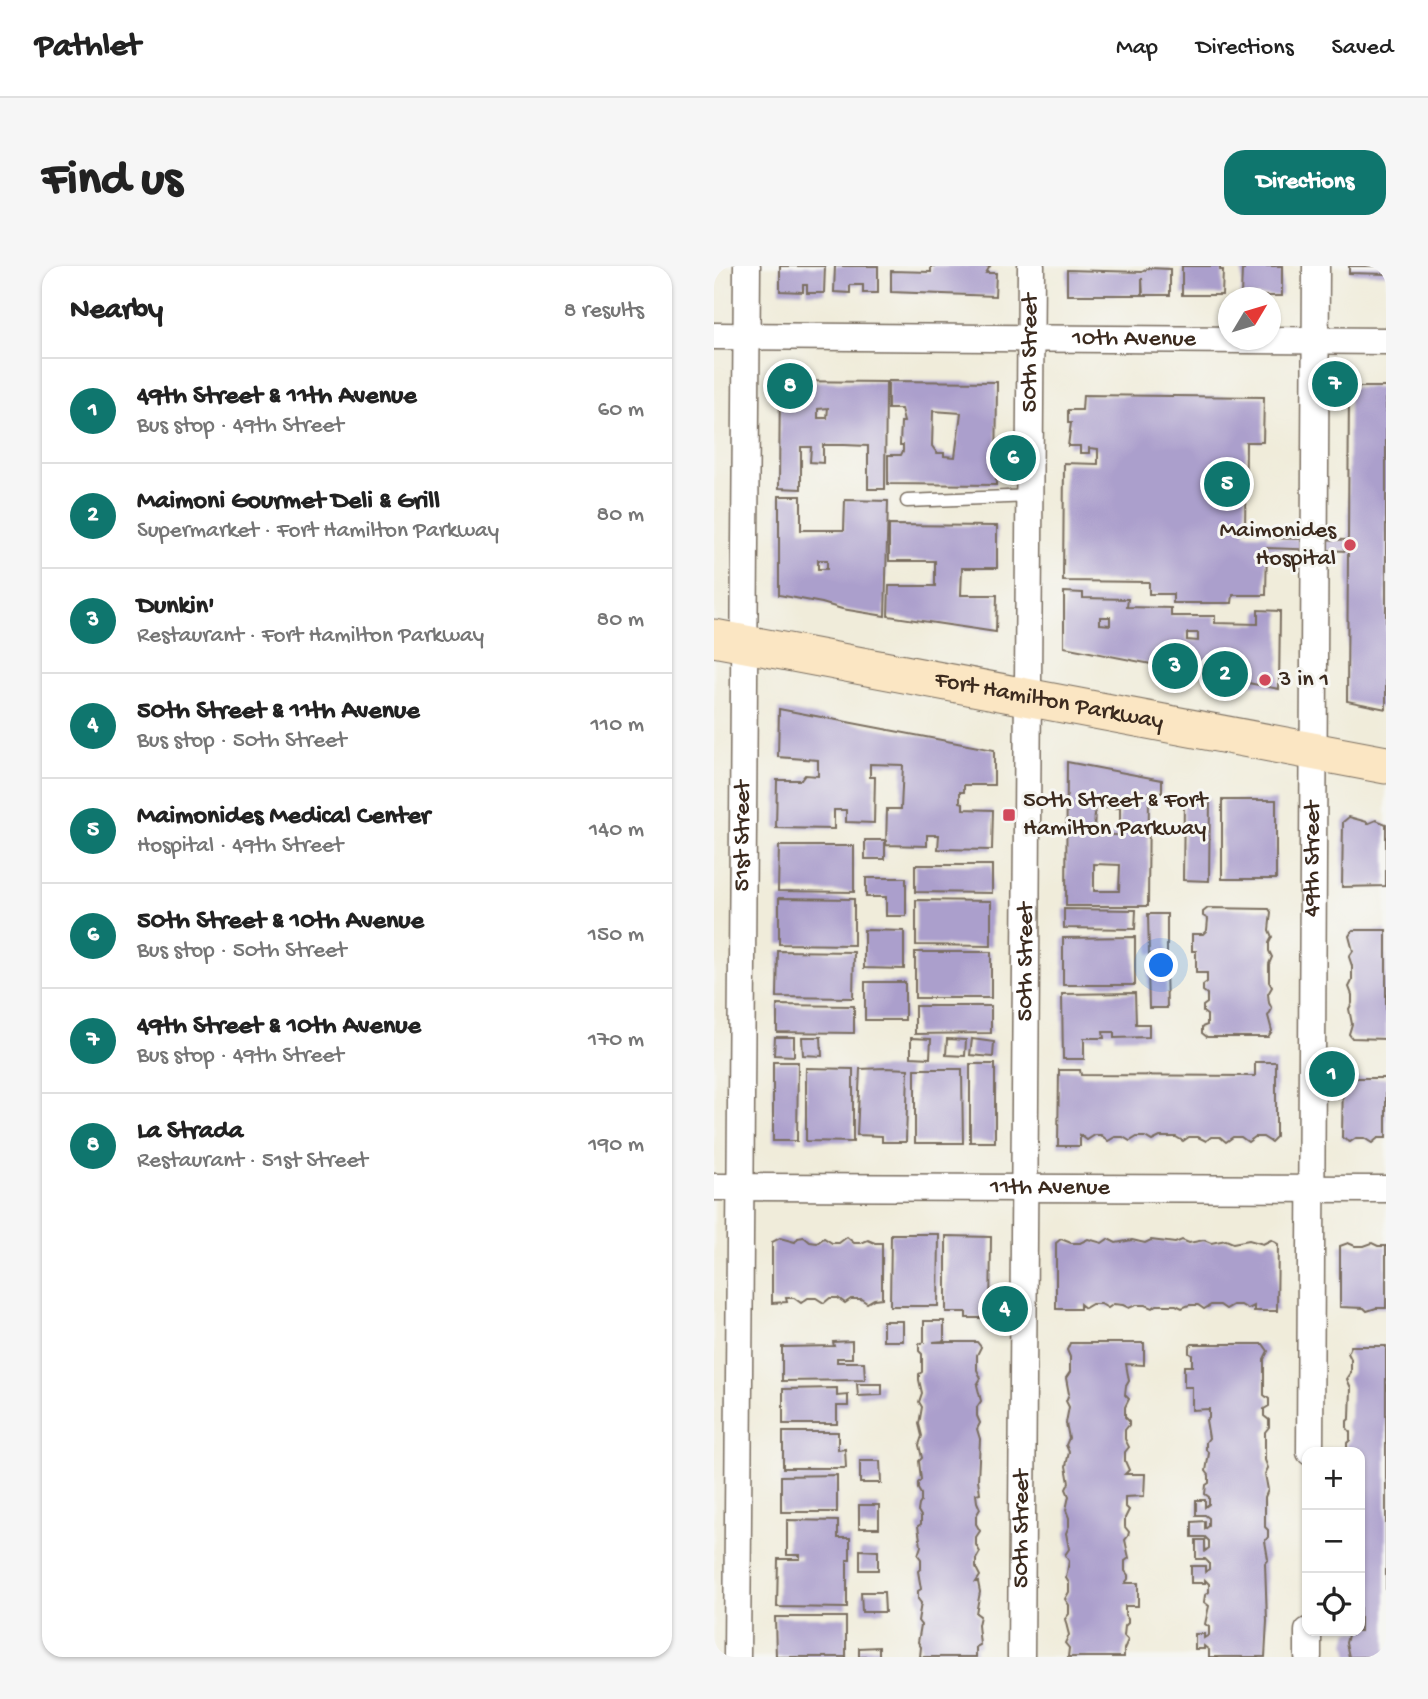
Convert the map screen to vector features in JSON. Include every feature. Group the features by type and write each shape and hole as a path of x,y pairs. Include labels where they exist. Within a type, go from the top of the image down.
{"main road":[{"name":"Fort Hamilton Parkway","path":"729,641 1386,765"}],"street":[{"name":"51st Street","path":"737,1657 741,1187 729,641 747,336 747,266"},
{"name":"50th Street","path":"1021,1657 1031,266"},
{"name":"49th Street","path":"1310,1447 1316,266"},
{"name":"10th Avenue","path":"714,335 1386,341"},
{"name":"11th Avenue","path":"714,1187 1386,1189"},
{"path":"1308,1636 1308,1657"}],"lane":[{"path":"907,501 1030,496"}],"building":[{"path":"780,266 825,266 824,293 807,293 807,285 803,285 803,292 780,291"},
{"path":"835,266 878,266 878,293 863,293 863,285 850,285 850,293 834,292"},
{"path":"931,266 990,266 986,273 996,273 995,296 891,292 891,271 931,272"},
{"path":"1182,266 1220,266 1220,270 1223,270 1222,287 1218,287 1218,295 1182,295"},
{"path":"1244,266 1282,266 1282,296 1281,287 1241,287"},
{"path":"1349,266 1386,266 1386,274 1349,273"},
{"path":"1149,268 1170,269 1170,295 1143,295 1142,278 1142,295 1067,295 1067,270 1142,272"},
{"path":"780,381 886,382 885,489 868,489 868,446 844,445 823,445 823,463 810,462 811,447 801,447 801,489 779,488","holes":["828,408 827,418 818,418 818,409"]},
{"path":"888,381 997,382 996,485 888,484 888,455 901,455 903,451 903,445 900,445 901,422 904,422 901,409 888,409","holes":["933,411 961,413 955,457 937,453 932,446"]},
{"path":"1349,387 1386,387 1386,709 1347,701 1348,551 1267,548 1266,595 1233,595 1232,603 1173,603 1173,594 1149,594 1149,582 1063,581 1064,463 1098,464 1098,449 1089,448 1089,453 1080,453 1080,446 1068,446 1071,423 1068,423 1068,410 1082,410 1083,395 1264,397 1263,442 1246,442 1245,534 1267,534 1267,538 1348,540"},
{"path":"779,496 801,496 801,530 844,530 845,500 888,501 885,616 779,595","holes":["818,560 827,560 827,569 818,569"]},
{"path":"889,525 997,526 997,568 962,568 961,595 997,595 996,632 888,616 889,586 935,586 935,561 889,561"},
{"path":"1064,592 1083,593 1083,598 1128,599 1127,607 1171,608 1171,616 1215,616 1215,623 1258,624 1258,610 1280,611 1279,689 1064,647","holes":["1100,617 1110,617 1110,625 1100,624","1187,633 1198,633 1198,641 1187,640"]},
{"path":"779,709 994,750 994,785 964,785 964,792 960,792 963,809 993,810 992,850 938,849 939,835 927,835 927,846 886,845 887,809 901,809 903,765 870,764 870,777 875,777 874,823 846,822 846,810 834,810 834,829 776,828 777,780 801,780 805,775 818,776 818,760 778,757"},
{"path":"1067,762 1162,780 1162,793 1149,792 1148,906 1066,906","holes":["1095,808 1120,808 1120,835 1094,835","1094,864 1120,865 1119,891 1094,891"]},
{"path":"1184,799 1210,799 1209,881 1183,880"},
{"path":"1222,800 1276,800 1276,879 1222,879"},
{"path":"1349,817 1367,824 1376,820 1386,824 1386,886 1342,887 1343,822"},
{"path":"865,840 885,840 885,859 865,859"},
{"path":"779,846 854,846 854,892 778,891"},
{"path":"915,865 992,865 992,893 915,892"},
{"path":"866,878 906,878 906,916 886,916 886,897 866,897"},
{"path":"779,898 854,899 854,945 779,944"},
{"path":"916,900 991,901 991,946 916,945"},
{"path":"1208,908 1269,909 1271,912 1269,930 1272,937 1269,951 1272,957 1269,964 1269,982 1272,987 1268,994 1272,1009 1268,1016 1272,1031 1268,1037 1207,1037 1202,1033 1202,1027 1207,1025 1203,1006 1207,1003 1207,994 1203,991 1203,985 1207,982 1207,973 1196,973 1196,951 1192,951 1192,934 1203,934 1207,930 1208,919 1203,916 1203,912"},
{"path":"1064,909 1136,910 1135,929 1064,928"},
{"path":"1148,914 1167,914 1167,954 1149,954"},
{"path":"864,930 904,931 904,969 864,968"},
{"path":"1353,930 1386,930 1386,1039 1352,1038 1349,1034 1352,1024 1349,1009 1352,995 1349,987 1352,981 1352,966 1349,957 1353,951 1349,936"},
{"path":"1135,937 1135,985 1063,985 1063,938"},
{"path":"778,951 854,952 853,998 777,997"},
{"path":"915,952 991,952 991,998 915,998"},
{"path":"1148,968 1166,968 1167,1008 1149,1008"},
{"path":"865,982 905,982 905,1020 865,1020"},
{"path":"1135,993 1136,1024 1149,1024 1149,1037 1114,1038 1114,1032 1103,1032 1104,1038 1084,1038 1084,1059 1063,1059 1062,994"},
{"path":"777,1005 854,1006 854,1033 777,1032"},
{"path":"915,1006 991,1006 991,1033 915,1034"},
{"path":"775,1037 794,1037 794,1056 774,1055"},
{"path":"802,1037 821,1037 822,1056 803,1055"},
{"path":"911,1038 931,1039 930,1058 911,1057"},
{"path":"947,1039 966,1040 965,1056 946,1055"},
{"path":"972,1039 994,1042 993,1057 970,1055"},
{"path":"773,1062 798,1062 797,1141 773,1141"},
{"path":"1255,1062 1276,1062 1276,1137 1271,1142 1263,1137 1255,1137 1248,1142 1241,1137 1233,1137 1226,1142 1220,1137 1211,1137 1206,1141 1189,1137 1183,1141 1176,1137 1160,1137 1152,1141 1137,1137 1130,1141 1115,1137 1108,1141 1101,1135 1087,1140 1080,1135 1080,1146 1058,1146 1059,1070 1080,1070 1081,1075 1255,1076"},
{"path":"970,1064 995,1064 995,1142 970,1142"},
{"path":"806,1068 853,1069 853,1142 806,1141"},
{"path":"860,1069 908,1069 906,1142 882,1142 882,1136 857,1135"},
{"path":"915,1069 962,1069 963,1143 915,1143"},
{"path":"1343,1078 1386,1078 1386,1138 1378,1138 1372,1143 1364,1138 1356,1138 1350,1142 1342,1138"},
{"path":"891,1234 939,1234 938,1306 890,1306"},
{"path":"946,1236 991,1237 990,1318 966,1318 966,1312 946,1312"},
{"path":"804,1237 817,1243 824,1238 832,1243 839,1243 847,1237 854,1243 868,1240 882,1243 882,1298 867,1303 861,1299 851,1299 845,1303 838,1298 830,1298 824,1303 816,1298 808,1298 801,1303 794,1298 786,1298 787,1302 772,1303 772,1242 780,1238 795,1242"},
{"path":"1061,1239 1071,1243 1088,1239 1102,1243 1108,1239 1116,1243 1132,1240 1145,1243 1151,1240 1175,1243 1182,1240 1189,1243 1204,1240 1211,1243 1226,1240 1233,1243 1249,1240 1263,1244 1271,1240 1278,1244 1277,1311 1254,1311 1254,1306 1248,1309 1241,1305 1226,1309 1220,1305 1211,1305 1204,1309 1198,1305 1182,1308 1176,1305 1157,1305 1152,1308 1136,1305 1129,1308 1114,1304 1108,1308 1101,1304 1092,1304 1085,1308 1080,1304 1080,1309 1056,1309 1056,1243"},
{"path":"1348,1243 1355,1246 1372,1243 1386,1246 1386,1308 1367,1311 1364,1308 1340,1307 1340,1246"},
{"path":"883,1321 903,1321 903,1341 883,1341"},
{"path":"924,1321 944,1321 944,1341 933,1342 977,1342 981,1347 977,1355 977,1370 981,1378 977,1385 981,1401 977,1407 980,1423 977,1429 980,1439 980,1493 976,1494 980,1509 976,1524 980,1531 976,1537 976,1545 980,1552 976,1559 976,1568 980,1576 976,1582 980,1592 976,1613 980,1616 980,1645 976,1647 976,1657 920,1657 921,1647 918,1642 921,1625 918,1621 921,1603 918,1591 921,1589 918,1571 921,1568 921,1559 918,1555 921,1546 918,1526 921,1524 921,1516 918,1511 921,1494 918,1483 921,1480 919,1461 922,1458 919,1445 922,1436 919,1424 922,1407 919,1402 922,1393 919,1374 922,1372 922,1354 919,1344 924,1342"},
{"path":"852,1341 852,1358 837,1358 837,1362 864,1362 865,1380 782,1381 782,1347 834,1346 833,1342"},
{"path":"1070,1343 1144,1343 1144,1365 1126,1364 1129,1381 1125,1395 1129,1399 1125,1407 1125,1417 1129,1425 1125,1430 1125,1439 1129,1447 1125,1452 1125,1461 1129,1470 1125,1474 1145,1474 1144,1496 1125,1497 1125,1506 1129,1510 1125,1527 1129,1532 1125,1540 1129,1558 1125,1561 1128,1579 1125,1583 1138,1583 1138,1606 1125,1606 1128,1623 1124,1636 1128,1640 1124,1657 1068,1657 1069,1648 1065,1643 1069,1635 1065,1619 1069,1614 1069,1605 1065,1599 1069,1592 1066,1578 1069,1561 1065,1555 1069,1549 1066,1533 1069,1526 1066,1510 1069,1496 1066,1489 1069,1483 1066,1466 1069,1452 1066,1445 1069,1438 1066,1423 1069,1407 1066,1401 1069,1394 1066,1378 1070,1372 1067,1350"},
{"path":"1192,1344 1263,1344 1268,1351 1264,1359 1264,1395 1269,1399 1269,1406 1264,1409 1264,1416 1269,1420 1269,1427 1265,1432 1265,1460 1268,1468 1265,1474 1268,1490 1265,1497 1265,1527 1268,1537 1265,1541 1268,1559 1265,1563 1265,1657 1209,1657 1209,1650 1204,1646 1204,1649 1195,1649 1195,1634 1204,1634 1204,1638 1209,1635 1209,1627 1205,1624 1209,1606 1204,1602 1205,1595 1209,1592 1209,1584 1205,1580 1205,1583 1191,1583 1191,1566 1205,1566 1205,1572 1209,1569 1209,1563 1205,1559 1196,1559 1196,1540 1205,1540 1205,1551 1209,1548 1209,1541 1205,1537 1192,1537 1192,1522 1205,1521 1205,1529 1209,1526 1209,1518 1196,1515 1196,1500 1205,1500 1205,1507 1209,1504 1209,1497 1205,1494 1206,1485 1209,1483 1206,1471 1209,1453 1206,1450 1206,1442 1209,1438 1206,1420 1209,1417 1209,1409 1192,1410 1192,1387 1184,1387 1184,1366 1192,1366 1189,1347"},
{"path":"1351,1346 1386,1346 1386,1657 1349,1657 1346,1643 1348,1636 1365,1636 1365,1447 1347,1447 1350,1440 1347,1421 1350,1418 1351,1388 1347,1379 1351,1373 1348,1353"},
{"path":"857,1384 882,1384 882,1395 858,1396"},
{"path":"837,1388 837,1396 848,1395 848,1406 837,1406 837,1424 783,1424 783,1389"},
{"path":"783,1432 838,1432 838,1450 845,1449 846,1468 783,1468"},
{"path":"860,1461 880,1461 881,1483 860,1483"},
{"path":"837,1475 837,1512 781,1512 781,1476"},
{"path":"859,1505 879,1505 879,1528 859,1528"},
{"path":"787,1520 838,1521 838,1538 850,1538 847,1608 777,1607 778,1559 800,1559 800,1555 787,1555"},
{"path":"860,1550 878,1551 878,1570 860,1570"},
{"path":"861,1592 884,1592 885,1612 862,1612"},
{"path":"775,1617 846,1617 846,1657 776,1657"},
{"path":"879,1647 879,1657 859,1657 859,1648"}],"place":[{"name":"49th Street & 10th Avenue","path":"1335,384"},
{"name":"La Strada","path":"790,386"},
{"name":"50th Street & 10th Avenue","path":"1013,458"},
{"name":"Maimonides Medical Center","path":"1227,484"},
{"name":"Maimonides Hospital","path":"1350,545"},
{"name":"Dunkin'","path":"1175,666"},
{"name":"Maimoni Gourmet Deli & Grill","path":"1225,674"},
{"name":"3 in 1","path":"1265,680"},
{"name":"50th Street & Fort Hamilton Parkway","path":"1009,815"},
{"name":"49th Street & 11th Avenue","path":"1332,1074"},
{"name":"50th Street & 11th Avenue","path":"1005,1309"}]}
